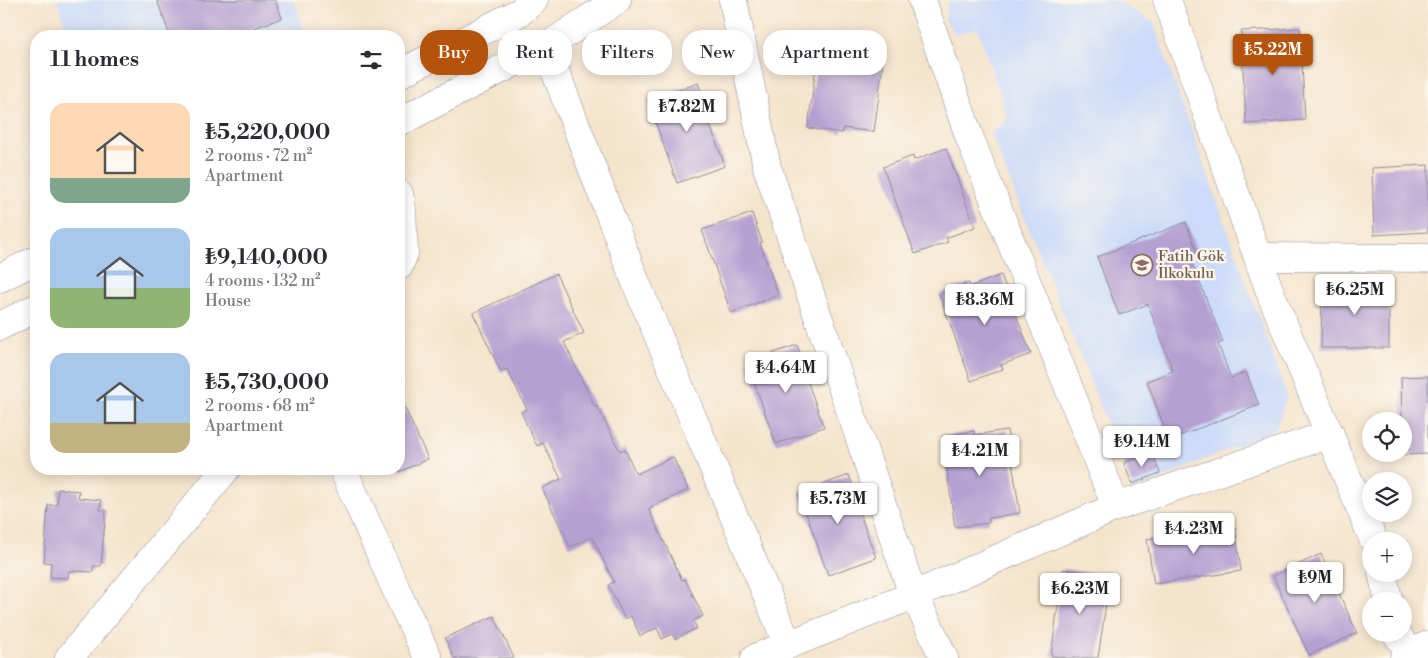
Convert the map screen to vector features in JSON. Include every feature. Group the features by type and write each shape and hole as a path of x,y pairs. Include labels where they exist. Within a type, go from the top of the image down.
{"street":[{"path":"405,71 520,12 534,0"},
{"path":"572,30 617,0"},
{"path":"922,0 968,136 1116,507"},
{"path":"1167,0 1270,292 1370,532"},
{"path":"735,1 767,167 914,595 944,658"},
{"path":"405,119 498,71"},
{"path":"557,75 636,283 788,645"},
{"path":"1258,257 1428,258"},
{"path":"0,278 30,263"},
{"path":"0,326 30,311"},
{"path":"754,658 914,595 1116,507 1330,434"},
{"path":"69,658 221,475"},
{"path":"346,475 428,658"}],"shaded area":[{"path":"57,0 294,0 304,30 66,30"},
{"name":"Fatih Gök İlkokulu","path":"1115,0 1153,22 1287,396 1276,429 1134,490 991,134 1008,118 977,28 956,35 945,20 948,2"}],"building":[{"path":"157,0 275,0 282,18 249,30 168,30"},
{"path":"1300,28 1305,120 1246,124 1241,31"},
{"path":"815,75 881,75 874,132 843,128 842,133 808,128"},
{"path":"698,83 709,113 706,114 725,166 677,183 648,101"},
{"path":"946,148 975,227 946,238 948,242 915,254 883,167 913,156 914,160"},
{"path":"1428,165 1428,232 1374,235 1372,168"},
{"path":"752,213 778,295 731,313 702,230"},
{"path":"1186,222 1197,252 1189,255 1223,342 1218,344 1231,378 1246,372 1259,405 1169,440 1147,381 1173,371 1148,304 1119,315 1097,257"},
{"path":"556,274 584,333 564,342 595,407 597,406 620,451 625,449 636,474 673,457 688,490 649,510 682,580 685,579 703,616 693,621 697,628 675,639 672,634 662,639 657,628 640,636 631,616 625,619 608,585 614,582 592,537 570,547 542,488 561,479 543,443 537,446 521,412 527,409 507,369 501,372 473,313"},
{"path":"1001,275 1031,354 1001,365 1003,369 971,381 939,294 969,283 970,287"},
{"path":"1322,284 1389,284 1389,348 1321,348"},
{"path":"797,345 808,374 805,375 824,427 776,444 747,362"},
{"path":"1428,376 1428,454 1412,455 1412,412 1402,412 1401,377"},
{"path":"405,408 428,459 405,469"},
{"path":"1007,430 1020,513 989,518 989,523 955,527 942,436 974,431 974,435"},
{"path":"1152,452 1160,473 1132,484 1124,463"},
{"path":"849,475 860,505 857,506 876,558 828,575 799,493"},
{"path":"58,489 79,491 78,498 101,500 100,510 106,510 101,566 93,566 93,572 69,571 68,578 50,577 51,563 44,562 48,505 57,505"},
{"path":"1235,527 1241,571 1154,584 1147,539"},
{"path":"1321,554 1357,633 1309,655 1273,576"},
{"path":"1063,569 1110,576 1098,658 1051,656"},
{"path":"494,616 514,658 454,658 445,638"}],"place":[{"name":"Fatih Gök İlkokulu","path":"1142,265"}]}
